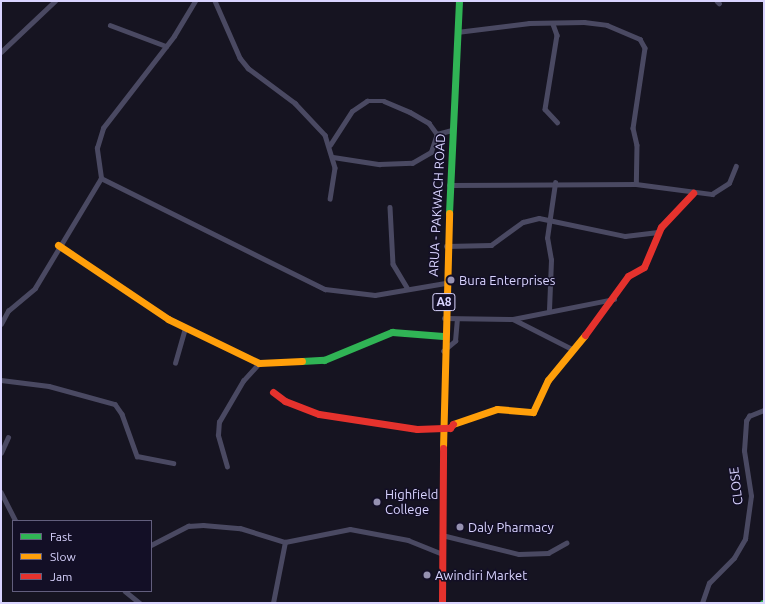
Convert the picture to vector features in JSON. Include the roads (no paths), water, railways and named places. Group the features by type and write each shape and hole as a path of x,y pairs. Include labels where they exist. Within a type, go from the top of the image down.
{"street":[{"path":"1,52 55,1"},
{"path":"1,324 8,311 35,288 58,245 101,178 97,148 101,132 166,46 195,1"},
{"path":"215,1 244,63 295,103 330,145 333,157 330,198"},
{"name":"ARUA - PAKWACH ROAD","path":"442,603 443,336 446,246 459,1"},
{"path":"457,32 529,23 553,24 584,22 607,25 644,44 632,128 637,145 636,184"},
{"path":"553,24 557,35 545,109 556,122"},
{"path":"110,25 166,46"},
{"path":"330,145 352,110 367,100 384,101 410,112 429,123 437,134"},
{"path":"437,134 452,130"},
{"path":"333,157 379,164 412,163 431,152 437,134"},
{"path":"449,186 555,182 636,184 694,193 720,190 730,183 736,166"},
{"path":"101,178 316,286 368,295 407,287 445,283"},
{"path":"549,310 551,260 547,241 555,182"},
{"path":"273,392 285,401 319,414 417,429 443,428 497,409 534,411 548,380 574,350 614,299 628,276 644,267 658,232 694,193"},
{"path":"390,207 393,264 407,287"},
{"path":"446,246 490,245 523,222 550,219 625,236 658,232"},
{"path":"58,245 129,295 185,328 259,363 324,360 392,332 443,336"},
{"path":"444,318 457,320 513,319 549,310 614,299"},
{"path":"513,319 574,350"},
{"path":"443,351 455,341 457,320"},
{"path":"175,363 185,328"},
{"path":"227,468 218,435 219,422 243,381 259,363"},
{"path":"1,380 49,386 115,404 122,414 137,456 173,463"},
{"name":"CLOSE","path":"702,603 709,583 734,558 745,539 751,496 745,466 746,421 749,416 764,410"},
{"path":"1,454 8,438"},
{"path":"1,492 15,520"},
{"path":"152,544 188,526 203,525 240,528 285,542 350,529 408,540 442,554"},
{"path":"442,535 519,554 548,554 566,543"},
{"path":"273,603 285,542"},
{"path":"126,592 140,603"}],"place":[{"name":"Bura Enterprises","path":"451,280"},
{"name":"Highfield College","path":"377,502"},
{"name":"Daly Pharmacy","path":"460,527"},
{"name":"Awindiri Market","path":"427,575"}]}
